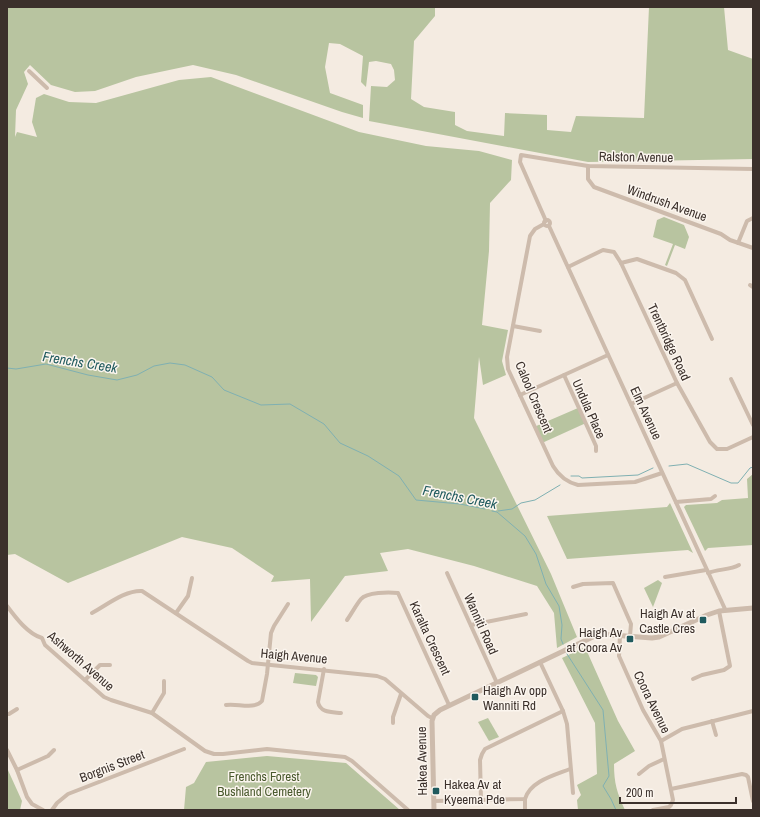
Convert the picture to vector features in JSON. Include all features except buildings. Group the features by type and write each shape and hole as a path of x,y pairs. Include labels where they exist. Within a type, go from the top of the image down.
{"street":[{"path":"29,71 47,88"},
{"name":"Ralston Avenue","path":"521,154 588,166 753,169"},
{"name":"Elm Avenue","path":"521,154 520,162 546,224 568,267 725,610"},
{"name":"Windrush Avenue","path":"588,166 588,179 594,187 721,234 738,243 753,248"},
{"path":"738,243 747,221 753,218"},
{"name":"Calool Crescent","path":"546,224 535,230 530,236 507,357 508,369 553,466 562,479 578,485 635,482 662,473"},
{"name":"Trentbridge Road","path":"568,267 603,250 614,252 621,263 677,383 710,442 717,449 727,449 753,437"},
{"path":"621,263 637,259 676,273 685,280 712,339"},
{"path":"513,326 540,330"},
{"path":"520,395 608,355"},
{"name":"Undula Place","path":"564,376 596,446 596,451"},
{"path":"731,379 753,425"},
{"path":"631,404 677,383"},
{"path":"676,502 711,499 715,496"},
{"path":"665,577 707,572 739,565"},
{"name":"Wanniti Road","path":"447,573 497,683"},
{"path":"176,613 188,596 192,578"},
{"path":"573,587 583,584 612,583 631,624 630,636"},
{"name":"Haigh Avenue","path":"92,613 126,594 135,591 142,591 252,663 324,669 377,676 385,679 401,694 432,718"},
{"name":"Karalta Crescent","path":"347,620 362,598 366,595 390,592 398,593 450,705"},
{"path":"226,705 233,704 255,706 262,701 271,633 288,604"},
{"name":"Ashworth Avenue","path":"7,606 14,616 34,636 42,638 46,644 104,697 152,713 205,751 214,754 223,754 267,749 345,756 408,810"},
{"path":"450,705 599,634 652,638 658,637 706,615 719,611 753,608"},
{"path":"693,679 702,675 724,670 730,666 719,611"},
{"path":"471,625 526,614"},
{"name":"Coora Avenue","path":"620,635 620,656 643,710 661,741 671,788 673,800 672,806 653,810"},
{"path":"540,662 563,711 567,724 573,793"},
{"path":"85,680 100,665 110,665"},
{"path":"324,669 318,702 319,707 323,711 341,713"},
{"path":"152,713 164,693 164,680"},
{"path":"393,723 393,717 401,694"},
{"name":"Hakea Avenue","path":"434,810 432,718 436,712 450,705"},
{"path":"7,714 17,709"},
{"path":"481,800 480,760 485,749 563,711"},
{"path":"661,741 682,729 753,711"},
{"path":"712,721 716,735"},
{"name":"Borgnis Street","path":"52,810 57,803 68,794 184,749"},
{"path":"7,750 17,770 27,797 32,804 43,810"},
{"path":"17,770 48,756 54,750"},
{"path":"639,774 649,766 664,759"},
{"path":"525,810 526,792 530,788 544,780 570,769"},
{"path":"671,788 742,774 748,777 753,801"},
{"path":"434,801 525,798"}],"green space":[{"path":"7,7 435,7 435,16 414,41 411,99 424,107 455,112 455,125 467,131 504,136 505,113 547,115 547,130 571,132 576,116 644,118 649,7 724,7 728,50 753,59 753,159 588,162 369,121 371,86 387,87 395,80 394,70 391,64 376,61 369,62 366,87 361,82 363,56 340,44 329,43 325,67 330,93 363,105 363,118 236,75 193,65 136,77 95,91 75,92 51,85 30,65 24,72 28,84 16,110 15,137 17,132 37,137 32,122 36,98 44,94 69,102 96,103 179,80 211,77 359,132 426,146 479,151 512,160 511,180 490,203 489,251 482,325 508,330 502,361 506,375 483,385 479,357 474,418 551,574 577,637 557,648 554,613 537,586 474,566 408,549 380,553 388,571 345,576 311,622 310,579 271,582 274,576 232,548 182,537 68,583 15,554 7,555"},
{"path":"664,217 684,225 689,237 685,249 675,245 667,266 665,265 673,244 653,237 657,220"},
{"path":"578,408 586,423 542,443 534,427"},
{"path":"753,474 753,545 708,548 705,551 684,507 686,505 717,503 722,500 748,498 747,479"},
{"path":"670,503 693,553 688,550 567,559 547,516 667,507"},
{"path":"658,580 662,583 653,607 644,588"},
{"path":"585,647 618,721 635,751 614,764 616,788 625,810 578,810 577,800 581,795 577,785 597,774 595,723 562,658"},
{"path":"295,673 316,675 318,677 316,686 293,683"},
{"path":"488,718 499,737 489,741 478,722"},
{"name":"Frenchs Forest Bushland Cemetery","path":"267,756 346,763 400,810 184,810 186,787 194,783 206,762"},
{"path":"7,768 22,801 20,810 7,810"}],"waterway":[{"name":"Frenchs Creek","path":"7,368 16,369 46,364 88,375 117,380 137,375 154,366 170,363 185,365 212,377 224,390 261,405 290,404 324,424 340,443 368,456 399,476 416,500 460,504 485,509"},
{"path":"669,466 687,464 731,483 738,483 750,468 753,467"},
{"path":"571,476 579,476 582,478 638,475 653,468"},
{"path":"498,511 512,509 521,503 535,500 560,485"},
{"name":"Frenchs Creek","path":"492,511 497,512 525,536 536,554 546,584 559,606 562,625 561,639 563,644"},
{"path":"567,654 603,710 609,776 603,786 616,810"}],"place":[{"name":"Haigh Av at Castle Cres","path":"703,620"},
{"name":"Haigh Av at Coora Av","path":"630,639"},
{"name":"Haigh Av opp Wanniti Rd","path":"475,697"},
{"name":"Hakea Av at Kyeema Pde","path":"436,791"}]}
